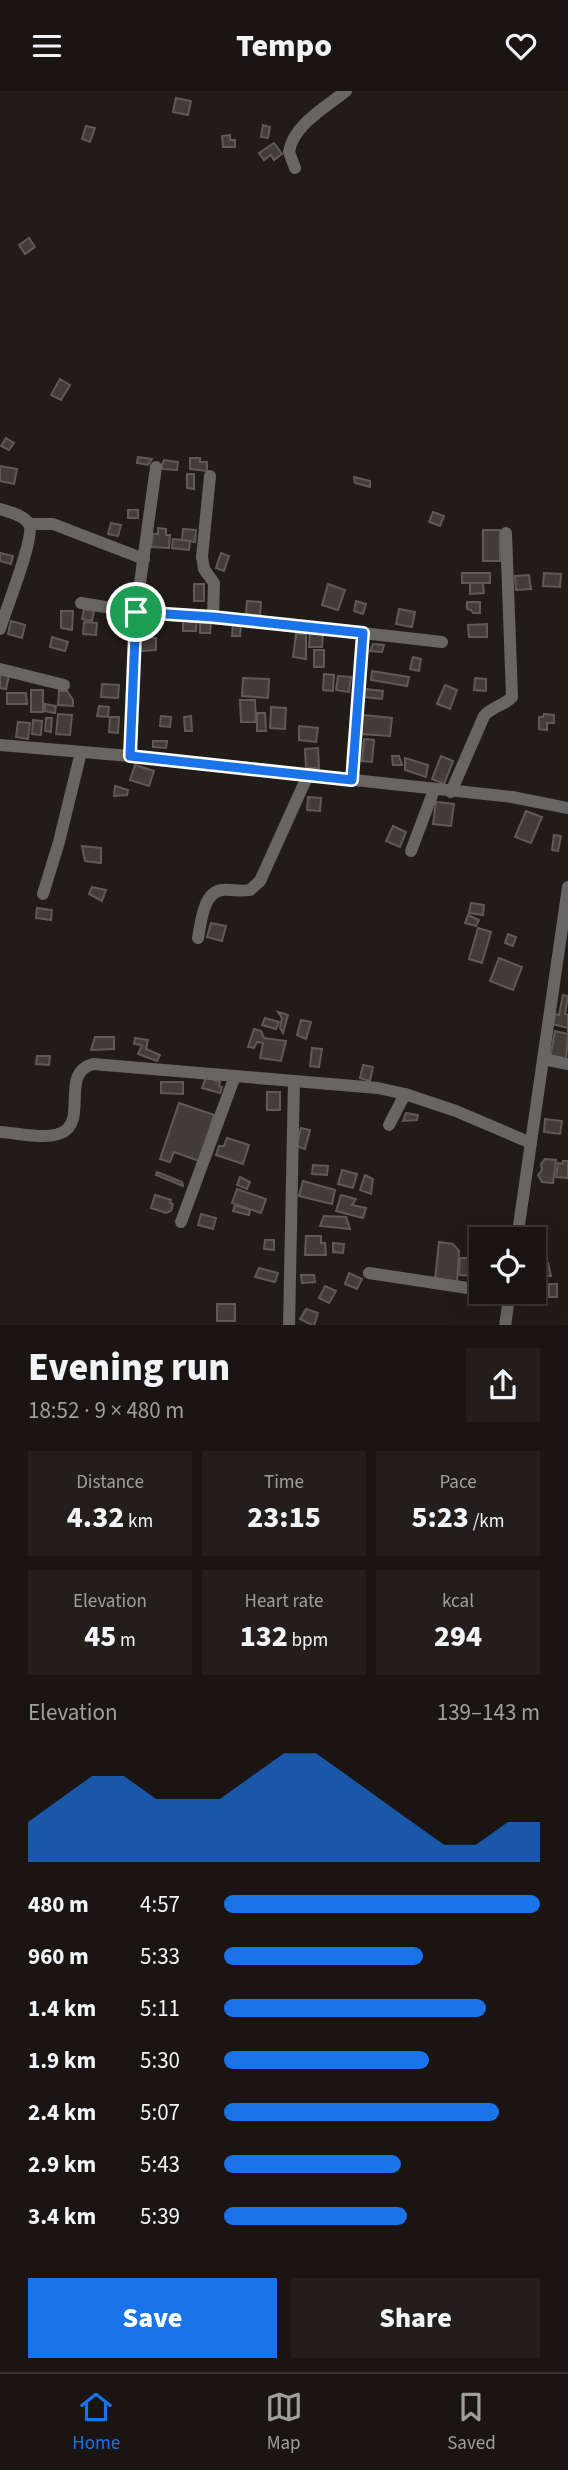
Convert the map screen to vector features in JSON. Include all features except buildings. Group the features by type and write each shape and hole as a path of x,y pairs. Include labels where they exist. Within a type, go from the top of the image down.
{"street":[{"path":"295,168 289,152 293,139 317,114 346,91"},
{"path":"130,756 136,612 156,467"},
{"path":"210,476 202,557 204,569 214,583 213,617"},
{"path":"0,509 17,515 30,524 43,523 62,527 144,559"},
{"path":"0,629 3,608 30,540 30,524"},
{"path":"451,792 484,716 489,710 512,697 506,533"},
{"path":"81,603 136,612 213,617 442,642"},
{"path":"352,780 363,633"},
{"path":"0,669 64,685"},
{"path":"0,745 130,756 536,800 568,808"},
{"path":"43,894 81,752"},
{"path":"198,938 211,895 216,891 250,890 260,881 308,775"},
{"path":"411,851 434,790"},
{"path":"519,1227 568,887"},
{"path":"543,1059 568,1064"},
{"path":"0,1132 43,1135 59,1134 66,1129 71,1124 75,1105 78,1072 84,1066 93,1064 353,1085 405,1094 456,1111 531,1143"},
{"path":"181,1222 235,1076"},
{"path":"289,1325 293,1081"},
{"path":"389,1125 405,1094"},
{"path":"369,1273 469,1288"},
{"path":"505,1325 508,1304"}],"route":[{"path":"136,612 213,617 363,633 352,780 130,756 136,612"}]}
